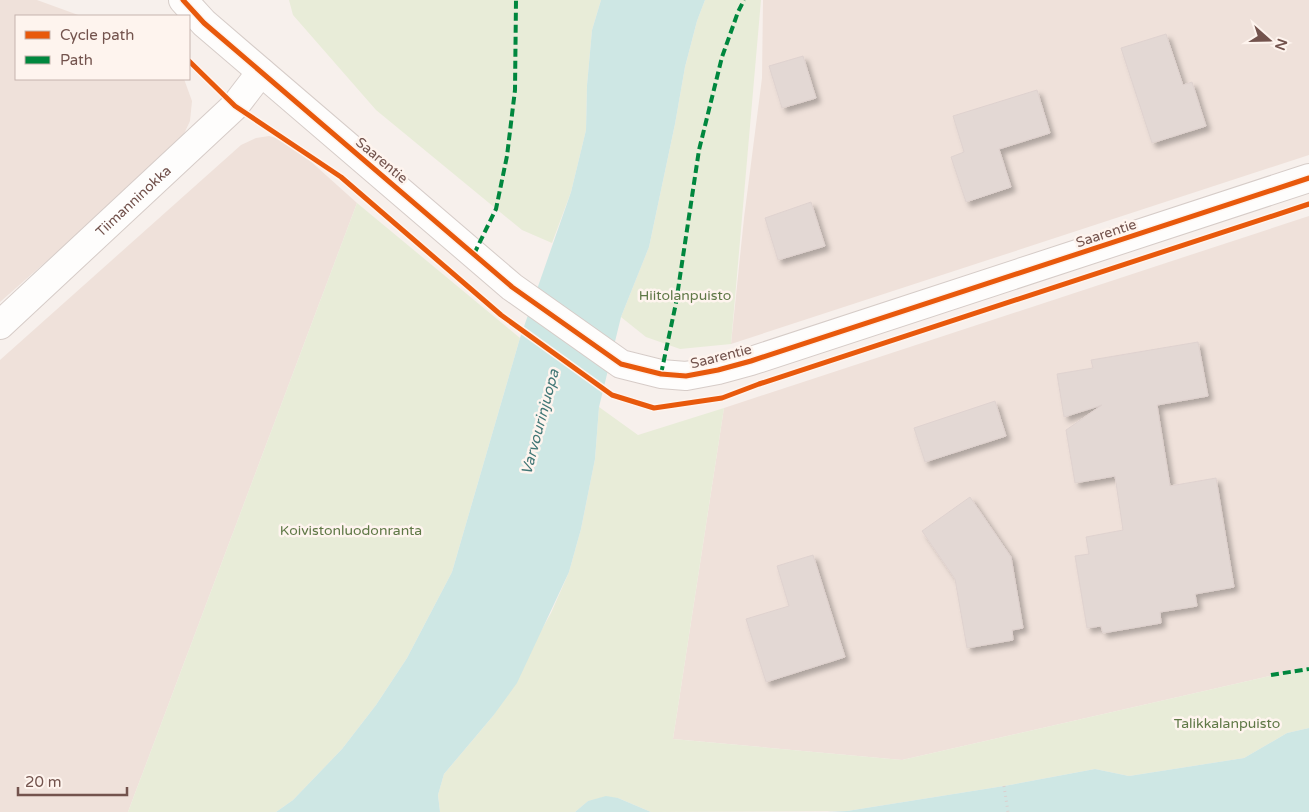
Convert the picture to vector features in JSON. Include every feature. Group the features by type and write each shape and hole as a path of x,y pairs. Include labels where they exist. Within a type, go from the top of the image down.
{"street":[{"name":"Saarentie","path":"183,0 204,23 512,286 621,364 661,374 686,376 743,364 1309,178"},
{"name":"Tiimanninokka","path":"0,325 236,106 261,72"}],"path":[{"path":"1004,786 1008,812"}],"shaded area":[{"path":"0,0 37,0 78,15 15,15 15,80 184,80 192,101 190,121 183,136 173,150 0,302"},
{"path":"763,0 1309,0 1309,155 731,344 744,218 762,78"},
{"path":"269,136 288,141 357,203 128,812 0,812 0,360 241,145 256,138"},
{"path":"1309,216 1309,667 902,760 673,739 724,408"}],"green space":[{"path":"289,0 601,0 592,30 587,85 586,130 571,192 552,243 522,230 376,110 293,15"},
{"name":"Hiitolanpuisto","path":"705,0 761,0 731,344 680,349 646,337 621,317 649,247 685,67 697,21"},
{"name":"Koivistonluodonranta","path":"357,203 520,338 452,572 407,658 376,705 342,749 293,800 276,812 128,812"},
{"name":"Talikkalanpuisto","path":"599,407 638,435 724,408 673,739 902,760 1309,667 1309,728 1287,733 1244,758 1129,776 1095,769 1004,786 847,811 651,812 618,798 588,801 575,812 440,812 438,795 444,774 493,716 551,613 569,572 581,529 595,459"}],"water":[{"name":"Varvourinjuopa","path":"601,0 705,0 697,21 685,67 649,247 621,317 599,407 595,459 581,529 569,572 517,683 493,716 444,774 438,795 440,812 276,812 293,800 342,749 376,705 407,658 452,572 520,338 571,192 586,130 587,85 592,30"},
{"path":"1309,728 1309,812 827,812 847,811 1004,786 1095,769 1129,776 1244,758 1287,733"},
{"path":"606,796 618,798 651,812 575,812 588,801"}],"building":[{"path":"1166,34 1183,85 1192,82 1206,126 1152,143 1121,48"},
{"path":"803,56 816,98 782,108 769,66"},
{"path":"1037,90 1050,133 999,149 1011,187 966,202 951,157 964,152 953,116"},
{"path":"811,202 825,246 778,260 765,218"},
{"path":"1198,342 1208,396 1157,405 1170,486 1216,478 1234,587 1195,594 1197,606 1160,612 1161,623 1103,633 1101,626 1087,628 1075,556 1089,554 1086,537 1123,530 1115,476 1075,483 1066,430 1102,405 1064,417 1057,374 1093,368 1091,360"},
{"path":"995,401 1006,436 925,462 914,428"},
{"path":"970,497 1011,557 1023,628 1012,630 1013,640 967,648 955,579 922,531"},
{"path":"813,555 845,657 766,682 746,619 789,606 777,566"}],"marked path":[{"path":"474,254 496,209 507,156 515,90 516,0"},
{"path":"661,374 676,303 699,150 722,57 744,0"},
{"path":"1271,675 1309,669"}],"cycle path":[{"path":"183,0 204,23 512,287 621,364 661,374 686,376 751,361 1309,178"},
{"path":"190,62 235,106 341,177 501,315 612,395 654,408 722,398 759,384 1309,204"}]}
